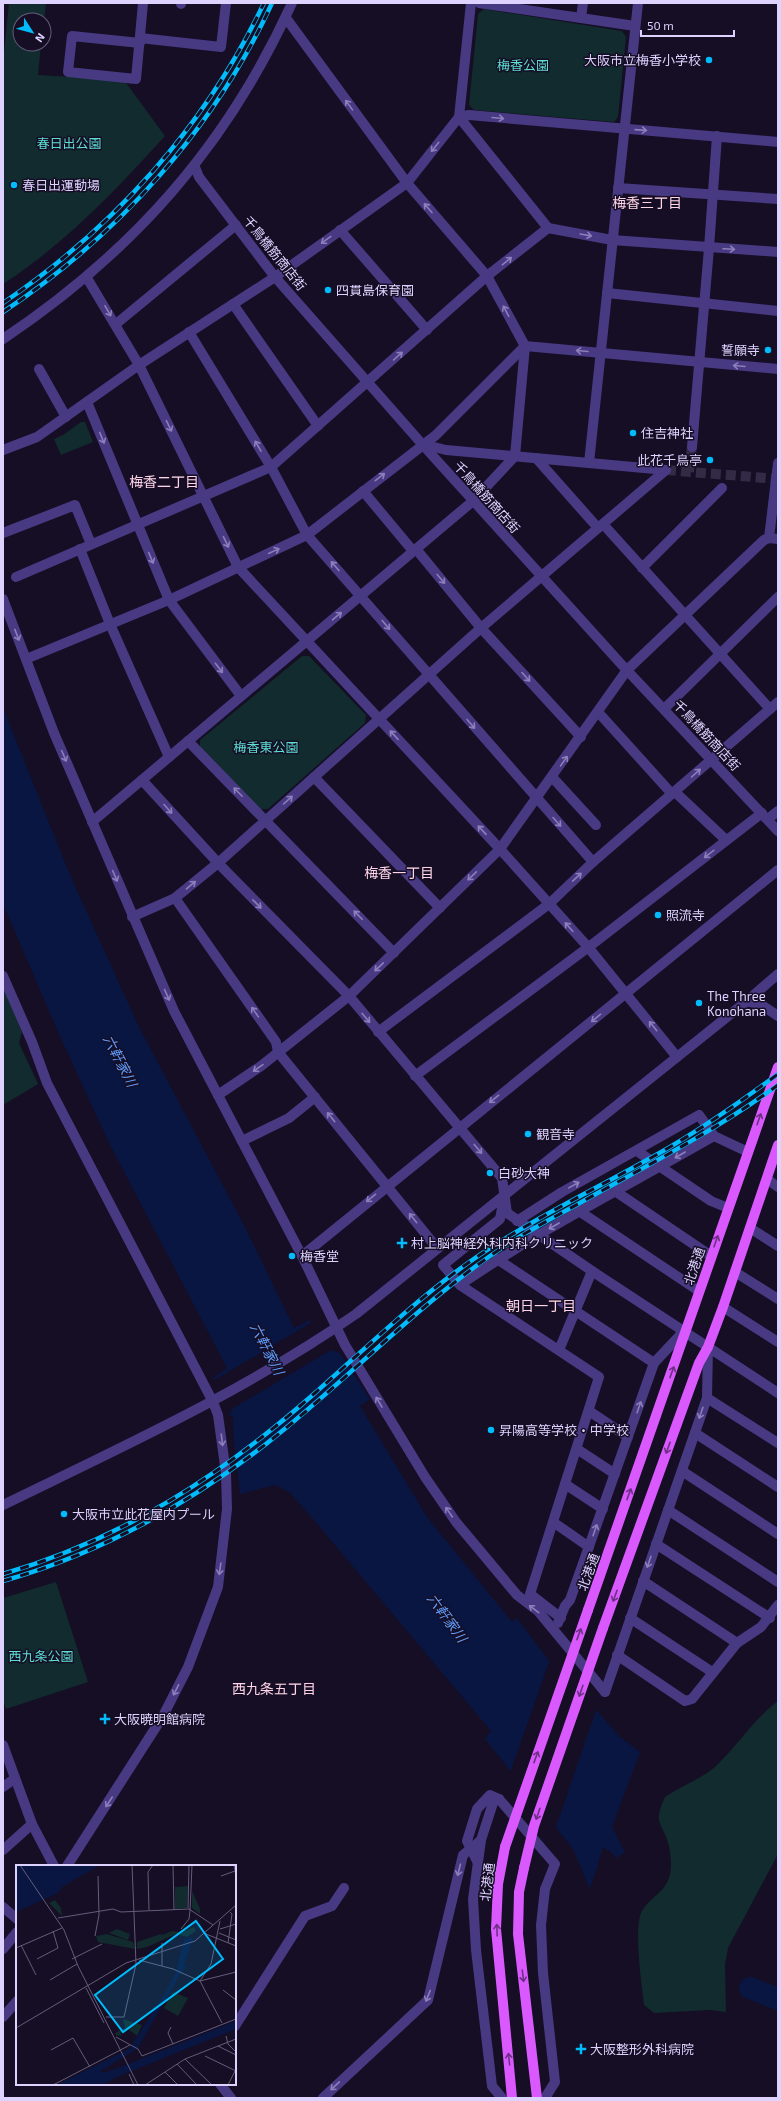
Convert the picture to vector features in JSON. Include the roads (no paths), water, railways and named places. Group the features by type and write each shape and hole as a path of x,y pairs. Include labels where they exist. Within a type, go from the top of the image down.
{"main road":[{"name":"北港通","path":"512,2098 496,1929 498,1884 505,1847 678,1354 684,1331 698,1291 778,1067"},
{"path":"537,2098 518,1934 519,1892 534,1826 603,1628 699,1363 708,1347 723,1307 778,1145"}],"street":[{"path":"143,3 140,41 136,79 68,72 72,36 140,41 221,47 226,3"},
{"path":"3,339 88,278 140,227 194,167 249,87 286,18 292,3"},
{"path":"3,450 37,437 189,332 275,277 406,183 459,117 471,3"},
{"path":"479,3 635,26"},
{"path":"581,18 583,3"},
{"path":"589,463 638,3"},
{"path":"92,822 473,501 515,456 525,346 487,276 406,183 286,18"},
{"path":"459,117 470,115 778,142"},
{"path":"459,117 548,228 612,240 778,252"},
{"path":"692,447 717,136"},
{"name":"千鳥橋筋商店街","path":"194,167 199,177 275,277 473,501 627,670 778,831"},
{"path":"618,188 778,199"},
{"path":"116,324 236,225"},
{"path":"16,577 136,523 204,496 271,466 369,382 487,276 548,228"},
{"path":"340,230 427,330"},
{"path":"88,278 139,366 238,567 500,849 588,947 677,1057"},
{"path":"607,294 778,310"},
{"path":"233,304 318,426"},
{"path":"189,332 271,466 307,535 593,862"},
{"path":"525,346 778,370"},
{"path":"26,659 169,600 307,535 439,432 525,346"},
{"path":"39,369 66,417"},
{"path":"87,402 169,600 241,696"},
{"path":"132,917 175,898 218,863 482,628 666,470 446,450 422,444"},
{"path":"378,1032 549,904 593,862 774,705 720,654 642,568 536,458"},
{"path":"778,463 773,539 778,548"},
{"path":"642,568 722,488"},
{"path":"364,491 482,628 581,737"},
{"path":"3,534 74,506 91,544"},
{"path":"218,1094 261,1066 349,996 500,849 581,737 627,670 686,616 764,540 773,539"},
{"path":"80,549 110,624 169,757"},
{"path":"664,710 778,597"},
{"path":"3,598 54,733 132,917 174,1011 302,1256 345,1345 425,1477 456,1522 517,1595 538,1611 605,1692 707,1398 708,1347"},
{"path":"598,712 674,793 726,840"},
{"path":"188,741 394,953"},
{"path":"314,777 440,908"},
{"path":"552,777 596,825"},
{"path":"142,780 218,863 349,996 502,1178 507,1213 592,1271 778,1393"},
{"path":"415,1076 588,947 726,840 765,816 778,811"},
{"path":"302,1256 386,1186 778,870"},
{"path":"175,898 276,1042 278,1052 437,1248"},
{"path":"3,1505 217,1400 323,1337 747,1002 778,974"},
{"path":"3,976 32,1042 47,1083 217,1400 226,1473 227,1509 218,1587 188,1667 163,1716 68,1865"},
{"path":"747,1002 763,1006 778,1016"},
{"path":"242,1141 289,1118 315,1097"},
{"path":"517,1221 562,1192 699,1115 714,1136 748,1152"},
{"path":"460,1285 498,1259 538,1235 714,1136"},
{"path":"637,1151 711,1201 728,1208"},
{"path":"767,1180 778,1186"},
{"path":"615,1191 711,1256"},
{"path":"505,1194 500,1220 443,1265 460,1285 599,1377 530,1594 561,1618"},
{"path":"579,1211 698,1291"},
{"path":"750,1228 778,1246"},
{"path":"498,1259 654,1363"},
{"path":"559,1350 592,1271"},
{"path":"735,1272 778,1299"},
{"path":"723,1307 778,1342"},
{"path":"554,1630 561,1618 565,1606 570,1600 654,1363 684,1331"},
{"path":"707,1398 778,1443"},
{"path":"589,1411 628,1437"},
{"path":"695,1433 778,1487"},
{"path":"576,1449 615,1474"},
{"path":"682,1471 778,1534"},
{"path":"565,1484 603,1509"},
{"path":"668,1510 778,1582"},
{"path":"553,1522 589,1547"},
{"path":"656,1544 770,1618"},
{"path":"643,1581 737,1643"},
{"path":"617,1655 685,1701 692,1699 712,1672 737,1643 761,1627 770,1618 778,1605"},
{"path":"630,1618 712,1672"},
{"path":"3,1745 14,1779 32,1824 53,1865"},
{"path":"3,1787 14,1779"},
{"path":"478,1863 467,1842 477,1809 490,1794 499,1799 555,1864 545,1889 541,1925 543,1973 555,2082 545,2098"},
{"path":"499,1799 494,1800 481,1840 473,1899 476,1950 492,2086 502,2098"},
{"path":"3,1850 32,1824"},
{"path":"323,2098 428,2000 463,1855 481,1840"},
{"path":"236,2024 305,1916 332,1906 344,1888"},
{"path":"3,1907 16,1917"},
{"path":"3,1949 16,1933"},
{"path":"3,2017 16,2002"},
{"path":"221,2085 231,2098"}],"water":[{"name":"六軒家川","path":"3,708 70,875 139,1027 245,1227 294,1328 310,1320 330,1350 340,1353 370,1399 360,1406 427,1517 512,1622 517,1618 550,1662 593,1706 619,1736 640,1752 612,1827 625,1852 617,1858 610,1851 603,1848 590,1889 573,1849 485,1739 491,1731 308,1513 289,1492 275,1485 240,1494 234,1443 233,1416 228,1415 232,1410 213,1378 227,1368 109,1143 59,1034 3,904"}],"waterway":[{"path":"750,1988 778,1999"}],"tunnel":[{"path":"689,472 692,447"},
{"path":"666,470 778,479"}],"railway":[{"path":"3,303 44,273 83,241 120,207 154,170 214,91 241,48 264,3"},
{"path":"3,312 45,282 86,249 124,214 159,176 192,136 222,93 249,49 272,3"},
{"path":"3,1574 47,1560 130,1523 207,1477 280,1423 390,1326 468,1263 517,1231 684,1139 778,1074"},
{"path":"3,1581 39,1570 108,1542 173,1507 205,1487 266,1444 322,1397 404,1324 490,1256 534,1228 705,1133 730,1118 778,1085"}],"place":[{"name":"大阪市立梅香小学校","path":"709,60"},
{"name":"春日出運動場","path":"14,185"},
{"name":"四貫島保育園","path":"328,290"},
{"name":"誓願寺","path":"768,350"},
{"name":"住吉神社","path":"633,433"},
{"name":"此花千鳥亭","path":"710,460"},
{"name":"照流寺","path":"658,915"},
{"name":"The Three Konohana","path":"699,1003"},
{"name":"観音寺","path":"528,1134"},
{"name":"白砂大神","path":"490,1173"},
{"name":"村上脳神経外科内科クリニック","path":"402,1243"},
{"name":"梅香堂","path":"292,1256"},
{"name":"昇陽高等学校・中学校","path":"491,1430"},
{"name":"大阪市立此花屋内プール","path":"64,1514"},
{"name":"大阪暁明館病院","path":"105,1719"},
{"name":"大阪整形外科病院","path":"581,2049"}],"district":[{"name":"梅香三丁目","path":"647,203"},
{"name":"梅香二丁目","path":"164,482"},
{"name":"梅香一丁目","path":"399,873"},
{"name":"朝日一丁目","path":"541,1306"},
{"name":"西九条五丁目","path":"274,1689"}],"park label":[{"name":"梅香公園","path":"523,65"},
{"name":"春日出公園","path":"69,143"},
{"name":"梅香東公園","path":"266,747"},
{"name":"西九条公園","path":"41,1656"}]}
